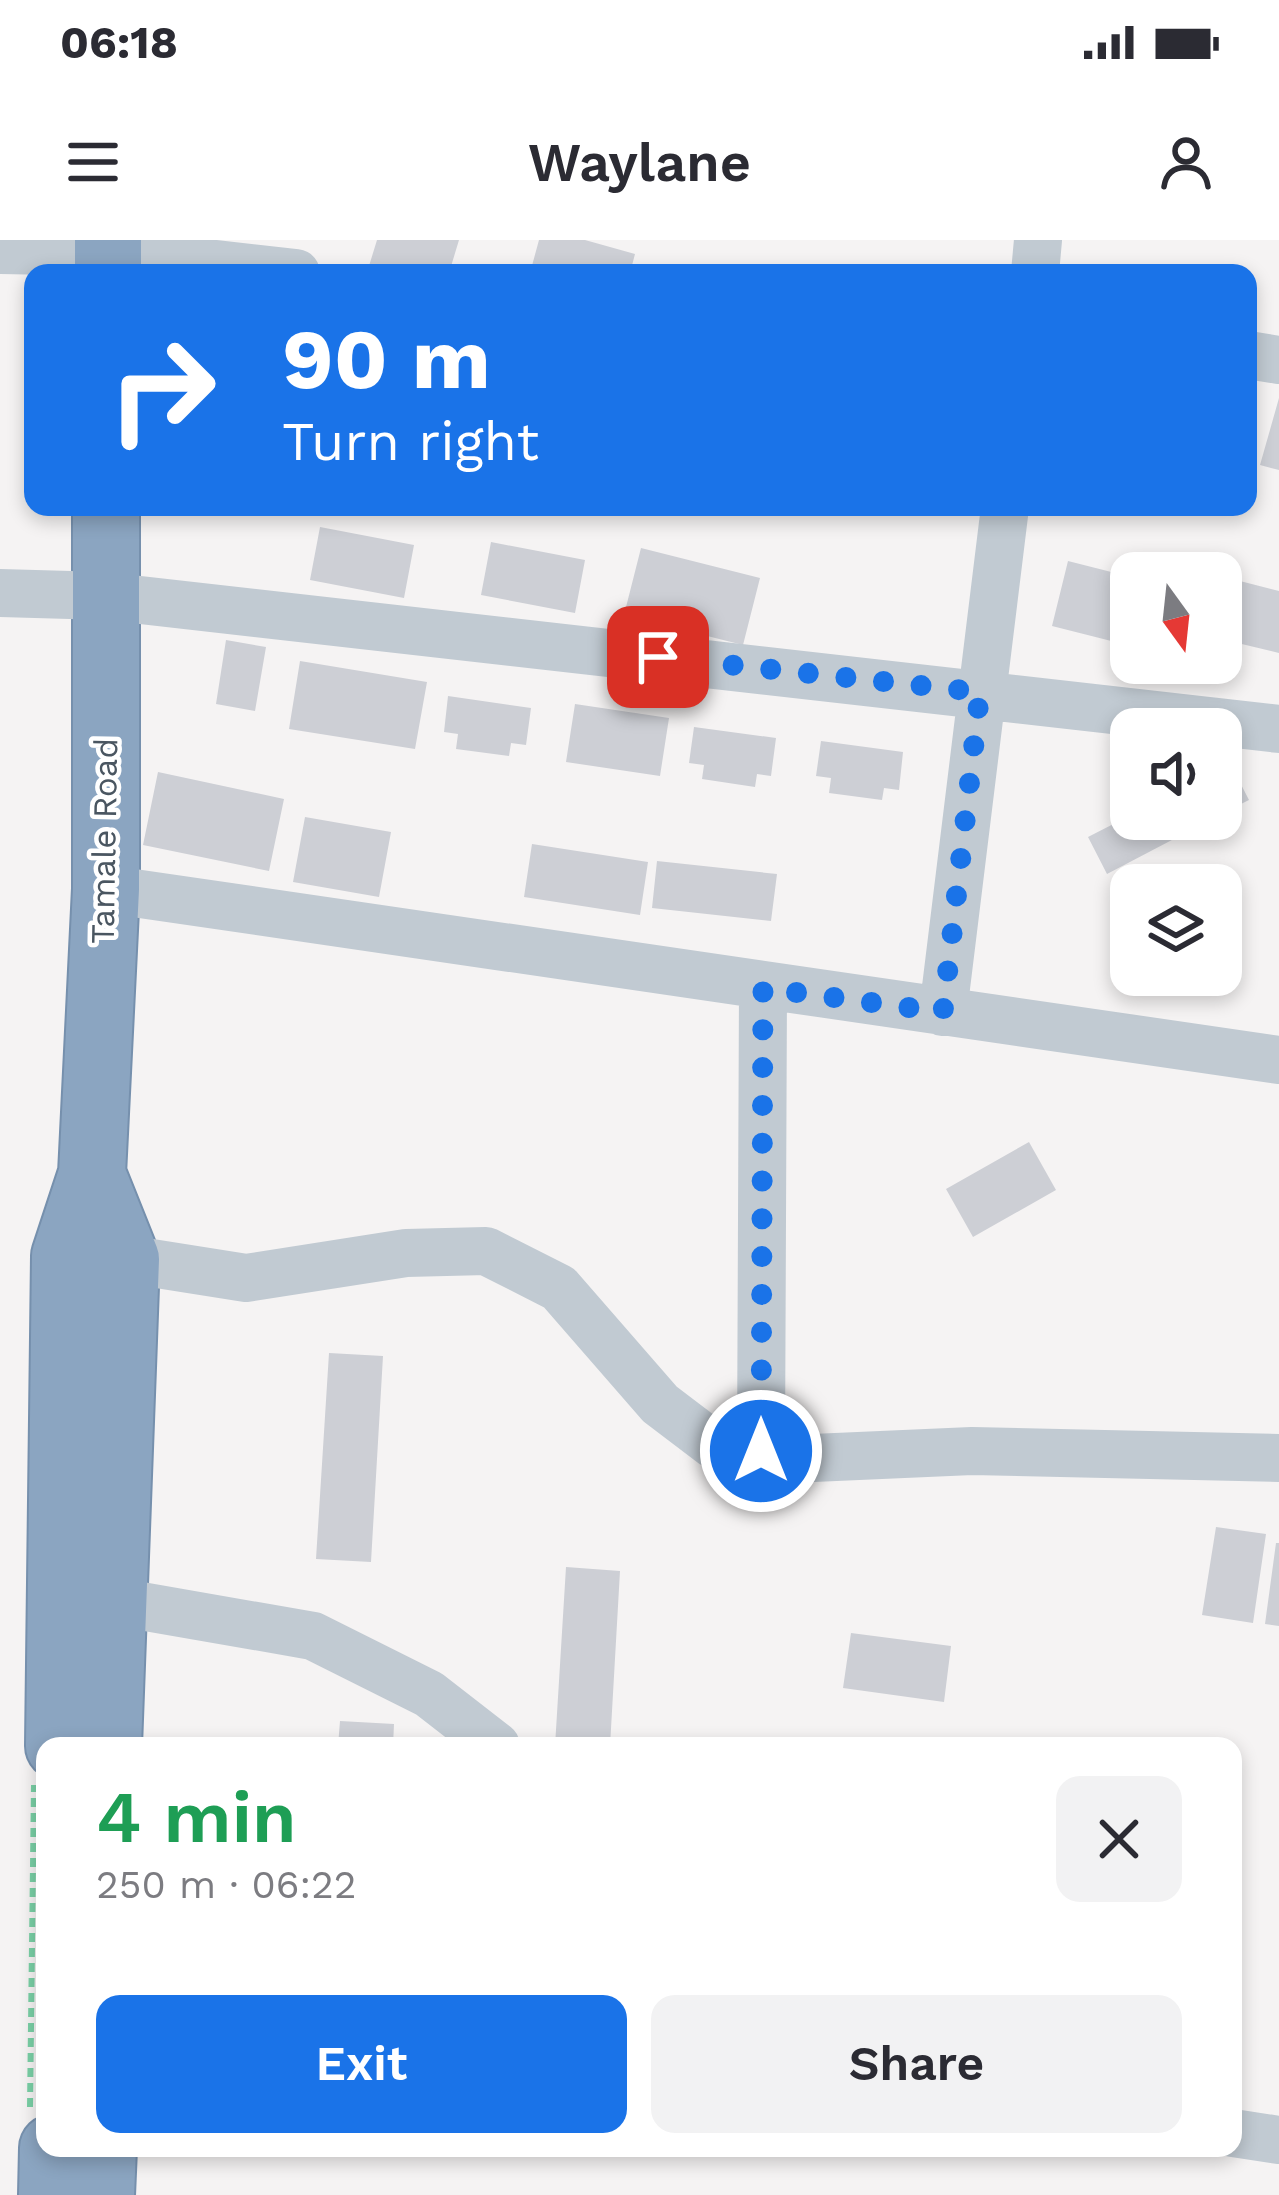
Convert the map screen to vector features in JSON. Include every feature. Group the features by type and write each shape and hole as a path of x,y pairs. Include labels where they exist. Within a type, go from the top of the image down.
{"highway":[{"name":"Tamale Road","path":"58,1737 65,1256 92,1174 106,889 106,516"},
{"name":"Tamale Road","path":"92,1174 126,1259 108,1737"},
{"path":"52,2195 53,2157"},
{"path":"101,2195 103,2157"}],"street":[{"path":"0,250 202,264"},
{"path":"943,1012 1004,516"},
{"path":"0,593 105,596 1279,729"},
{"path":"106,889 1279,1060"},
{"path":"761,1451 763,988"},
{"path":"126,1259 245,1278 406,1253 486,1251 559,1288 661,1404 714,1445 812,1458 973,1451 1279,1458"},
{"path":"112,1601 313,1636 429,1694 484,1737"},
{"path":"1242,2134 1279,2140"}],"building":[{"path":"377,240 459,240 452,264 370,264"},
{"path":"539,240 585,240 635,254 632,264 532,264"},
{"path":"1279,398 1279,470 1260,465"},
{"path":"320,527 414,545 404,598 310,580"},
{"path":"491,542 585,560 575,613 481,595"},
{"path":"641,548 760,578 743,645 624,615"},
{"path":"1068,561 1110,572 1110,641 1052,626"},
{"path":"1242,582 1279,591 1279,653 1242,644"},
{"path":"226,640 266,647 255,711 216,704"},
{"path":"300,661 427,682 415,749 289,729"},
{"path":"448,696 531,708 526,745 511,743 509,756 456,749 458,734 444,732"},
{"path":"575,704 669,718 660,776 566,762"},
{"path":"694,727 776,738 771,776 757,774 755,787 702,779 704,765 689,763"},
{"path":"821,741 903,752 899,790 884,788 882,800 829,793 831,778 816,776"},
{"path":"158,772 284,799 269,871 143,845"},
{"path":"305,817 391,832 379,897 293,882"},
{"path":"1110,826 1110,840 1172,840 1126,864 1110,864 1107,874 1088,837"},
{"path":"532,844 648,862 640,915 524,897"},
{"path":"657,861 777,874 771,921 652,908"},
{"path":"1029,1142 1056,1190 973,1237 946,1189"},
{"path":"329,1353 383,1356 371,1562 316,1559"},
{"path":"1216,1527 1266,1534 1253,1623 1202,1615"},
{"path":"1279,1543 1279,1626 1265,1624"},
{"path":"566,1567 620,1571 611,1737 556,1737"},
{"path":"851,1633 951,1646 944,1702 843,1688"},
{"path":"340,1721 394,1724 393,1737 339,1737"}],"route":[{"path":"658,657 980,692 943,1012 763,988 761,1451"}]}
